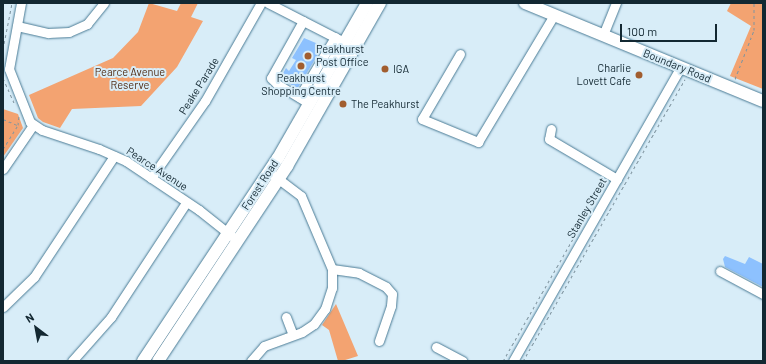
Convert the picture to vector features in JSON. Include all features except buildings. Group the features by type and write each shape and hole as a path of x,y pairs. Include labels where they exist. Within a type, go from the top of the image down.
{"main road":[{"name":"Forest Road","path":"274,175 304,100 340,39 367,3"},
{"name":"Forest Road","path":"158,361 233,237 274,175 380,3"},
{"name":"Boundary Road","path":"525,3 603,35 683,73 763,101"},
{"name":"Forest Road","path":"143,361 233,237"}],"street":[{"path":"3,168 33,124 6,62 17,26 21,3"},
{"path":"17,26 48,33 69,32 88,24 104,3"},
{"name":"Peake Parade","path":"151,178 205,101 261,3"},
{"path":"268,3 340,39"},
{"path":"603,35 616,3"},
{"path":"460,54 422,119 478,142 486,131 554,15"},
{"path":"303,21 271,76 274,83 304,100"},
{"name":"Stanley Street","path":"513,361 614,177 683,73"},
{"name":"Pearce Avenue","path":"33,124 114,156 151,178 233,237"},
{"path":"551,129 549,138 614,177"},
{"path":"3,307 34,277 114,156"},
{"path":"251,361 264,346 310,327 325,309 332,288 332,269 301,196 274,175"},
{"path":"72,361 111,317 186,203"},
{"path":"332,269 359,273 386,287 392,294 391,306 379,341"},
{"path":"720,270 763,294"},
{"path":"286,317 293,335"},
{"path":"436,347 462,361"}],"path":[{"path":"3,49 12,3"},
{"path":"735,80 754,30 754,3"},
{"name":"Stanley Street","path":"523,361 683,73"},
{"path":"3,78 16,108"},
{"path":"3,149 18,126 18,114"},
{"path":"3,120 18,126"},
{"name":"Stanley Street","path":"503,361 614,177"}],"green space":[{"name":"Pearce Avenue Reserve","path":"149,3 177,11 181,3 198,3 191,17 203,21 177,67 141,106 72,109 60,128 43,122 38,118 29,95 113,58 138,32"},
{"path":"731,3 763,3 763,89 730,76 751,26 727,11"},
{"path":"3,109 18,114 23,128 3,157"},
{"path":"336,304 358,356 342,361 338,361 329,330 322,325"}],"place":[{"name":"Peakhurst Post Office","path":"308,56"},
{"name":"Peakhurst Shopping Centre","path":"301,66"},
{"name":"IGA","path":"385,69"},
{"name":"Charlie Lovett Cafe","path":"639,75"},
{"name":"The Peakhurst","path":"343,104"}]}
